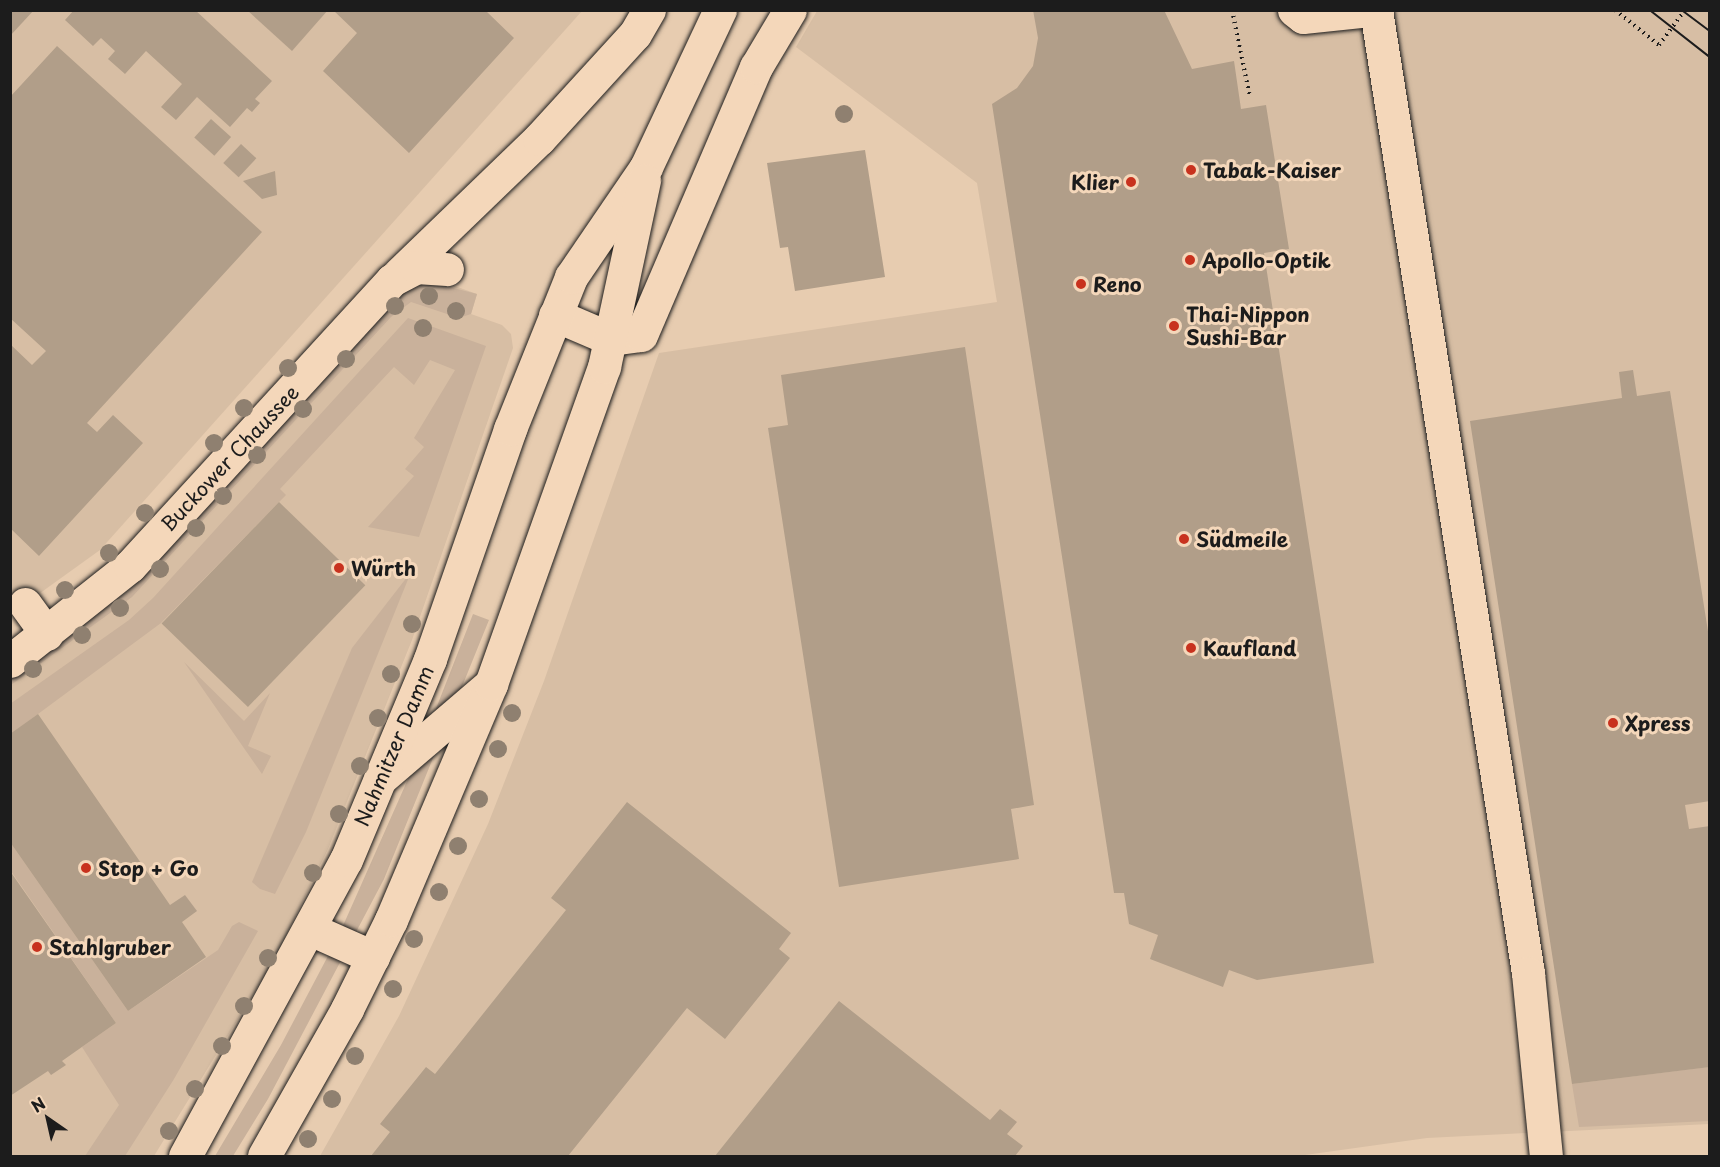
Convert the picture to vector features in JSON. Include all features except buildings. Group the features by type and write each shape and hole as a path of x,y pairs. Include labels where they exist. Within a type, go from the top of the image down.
{"main road":[{"path":"392,280 539,139 635,34 649,10"},
{"path":"626,337 555,315 571,277 646,167 720,10"},
{"path":"264,1156 373,957 449,790 626,337 756,67 790,10"},
{"path":"1298,14 1370,10"},
{"path":"1376,10 1528,973 1546,1156"},
{"path":"626,337 646,167"},
{"name":"Buckower Chaussee","path":"10,661 130,566 392,280 416,267 447,270"},
{"name":"Nahmitzer Damm","path":"185,1156 346,860 430,660 510,429 555,315"},
{"path":"25,604 47,634"},
{"path":"380,779 491,684"},
{"path":"310,929 373,957"}],"path":[{"path":"1232,10 1250,97"},
{"path":"1615,10 1659,45 1685,10"}],"shaded area":[{"path":"11,11 582,11 100,550 11,614"},
{"path":"817,11 1709,11 1709,1124 1427,1138 1298,1156 320,1156 399,1016 488,824 544,681 659,353 997,302 977,183 796,47"},
{"path":"426,281 477,294 471,314 459,318 411,302 391,317 132,597 11,685 10,677 129,590 396,297"},
{"path":"449,284 477,294 471,314 502,325 511,334 513,348 412,640 328,849 273,962 154,1156 11,1156 10,677 129,590 396,297"},
{"path":"408,318 486,346 419,537 368,527 414,476 405,469 424,447 414,438 455,370 430,360 414,385 394,367 280,489 286,495 161,623 11,734 10,704 129,620 153,598"},
{"path":"411,572 306,832 275,894 260,889 252,882 352,648"},
{"path":"473,614 489,620 384,879 268,1099 233,1156 215,1156 281,1045 338,937 412,770"},
{"path":"184,662 244,721 270,693 248,746 271,756 262,774"},
{"path":"10,842 128,1011 218,950 232,926 239,922 258,931 174,1079 125,1156 85,1156 119,1105 82,1047 116,1023 11,871"},
{"path":"1709,1067 1709,1121 1579,1127 1572,1084"}],"tram line":[{"path":"1650,10 1710,57"},
{"path":"1682,10 1710,31"}],"place":[{"name":"Tabak-Kaiser","path":"1191,170"},
{"name":"Klier","path":"1131,182"},
{"name":"Apollo-Optik","path":"1190,260"},
{"name":"Reno","path":"1081,284"},
{"name":"Thai-Nippon Sushi-Bar","path":"1174,326"},
{"name":"Südmeile","path":"1184,539"},
{"name":"Würth","path":"339,568"},
{"name":"Kaufland","path":"1191,648"},
{"name":"Xpress","path":"1613,723"},
{"name":"Stop + Go","path":"86,868"},
{"name":"Stahlgruber","path":"37,947"}]}
